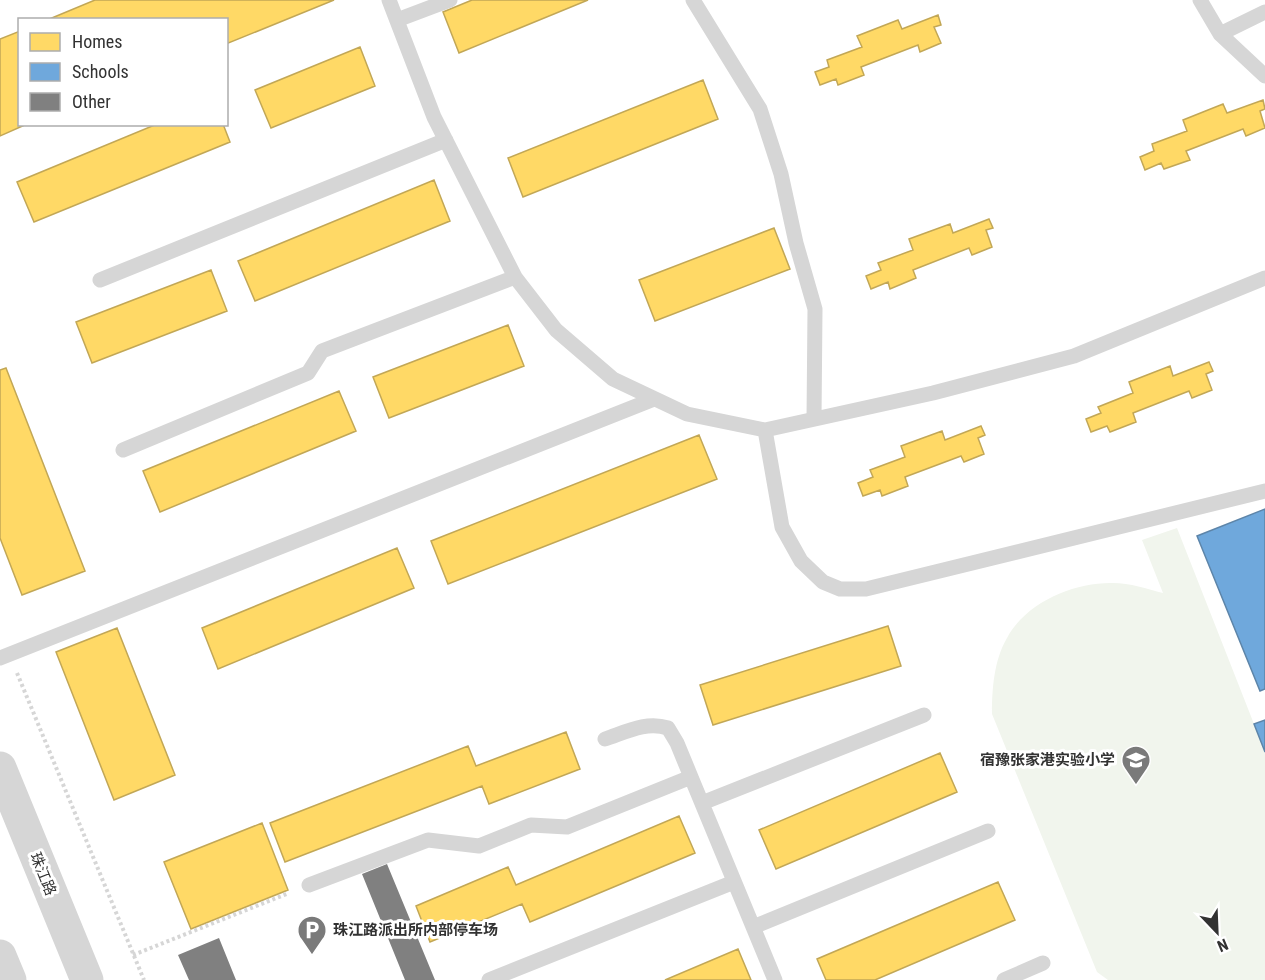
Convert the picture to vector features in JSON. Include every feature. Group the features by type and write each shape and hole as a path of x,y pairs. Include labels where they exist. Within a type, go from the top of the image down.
{"street":[{"name":"珠江路","path":"0,768 87,980"},
{"path":"0,956 10,980"}],"lane":[{"path":"388,0 434,117 515,277 556,330 613,379 687,414 765,430 933,393 1074,356 1265,278"},
{"path":"397,20 450,0"},
{"path":"693,0 760,109 781,174 796,243 815,309 814,419"},
{"path":"1200,0 1220,34 1265,76"},
{"path":"1220,34 1265,12"},
{"path":"100,280 446,140"},
{"path":"123,450 308,373 322,351 515,277"},
{"path":"4,656 654,399"},
{"path":"765,430 782,527 801,561 823,582 840,589 866,590 1265,491"},
{"path":"702,803 924,715"},
{"path":"605,739 642,726 656,724 668,728 677,743 775,980"},
{"path":"309,885 428,840 479,846 531,825 567,827 691,777"},
{"path":"753,927 988,831"},
{"path":"489,980 734,882"},
{"path":"1004,980 1043,963"}],"path":[{"path":"4,656 144,980"},
{"path":"133,955 309,885"}],"shaded area":[{"name":"宿豫张家港实验小学","path":"1177,528 1265,752 1265,980 1108,980 1097,972 992,714 993,685 999,656 1015,625 1039,605 1068,590 1083,586 1126,584 1163,593 1142,540"}],"building: Homes":[{"path":"95,0 334,0 228,43 228,18 52,18"},
{"path":"472,0 588,0 459,53 443,12"},
{"path":"938,15 941,25 934,27 941,43 920,52 918,45 861,67 864,75 838,85 836,79 820,85 815,72 829,67 827,60 862,47 857,36 898,20 902,29"},
{"path":"18,32 18,126 22,126 0,136 0,39"},
{"path":"360,47 375,86 271,128 255,90"},
{"path":"703,80 718,119 523,197 508,158"},
{"path":"1263,100 1265,109 1260,111 1265,128 1246,136 1243,129 1186,151 1190,160 1164,169 1161,163 1145,170 1140,157 1154,151 1152,144 1187,131 1183,120 1223,104 1227,113"},
{"path":"152,126 224,126 230,142 34,222 17,182"},
{"path":"434,180 450,221 255,301 238,261"},
{"path":"989,219 993,228 986,230 992,247 972,255 969,248 913,270 916,278 890,289 888,282 871,289 866,276 881,270 878,263 913,250 909,239 950,224 953,233"},
{"path":"774,228 790,269 655,321 639,280"},
{"path":"211,270 227,311 92,363 76,322"},
{"path":"508,325 524,366 389,418 373,377"},
{"path":"1209,362 1213,371 1206,374 1212,390 1192,398 1189,391 1133,413 1136,422 1110,432 1107,426 1091,432 1086,419 1101,413 1098,407 1133,393 1129,382 1170,366 1173,376"},
{"path":"6,368 85,571 22,595 0,538 0,370"},
{"path":"339,391 356,431 160,512 143,471"},
{"path":"981,426 985,435 978,438 984,454 964,462 961,456 905,477 908,486 882,496 880,490 863,496 858,483 873,477 870,470 905,457 901,446 942,431 945,440"},
{"path":"699,435 717,479 448,584 431,541"},
{"path":"397,548 414,588 218,669 202,628"},
{"path":"888,626 901,666 713,725 700,685"},
{"path":"117,628 175,775 114,800 56,652"},
{"path":"566,732 580,769 489,804 482,786 285,862 270,823 468,746 476,766"},
{"path":"940,753 957,792 776,869 759,830"},
{"path":"679,816 695,853 530,922 522,904 430,942 416,906 508,867 516,885"},
{"path":"262,823 288,890 191,929 164,862"},
{"path":"998,882 1015,920 875,980 826,980 817,959"},
{"path":"738,949 751,980 665,980"}],"building: Schools":[{"path":"1265,509 1265,689 1260,691 1197,536"},
{"path":"1265,720 1265,752 1254,724"}],"building: Other":[{"path":"387,864 435,980 405,980 362,874"},
{"path":"219,938 236,980 189,980 178,955"}],"place":[{"name":"宿豫张家港实验小学","path":"1136,786"},
{"name":"珠江路派出所内部停车场","path":"312,956"}]}
